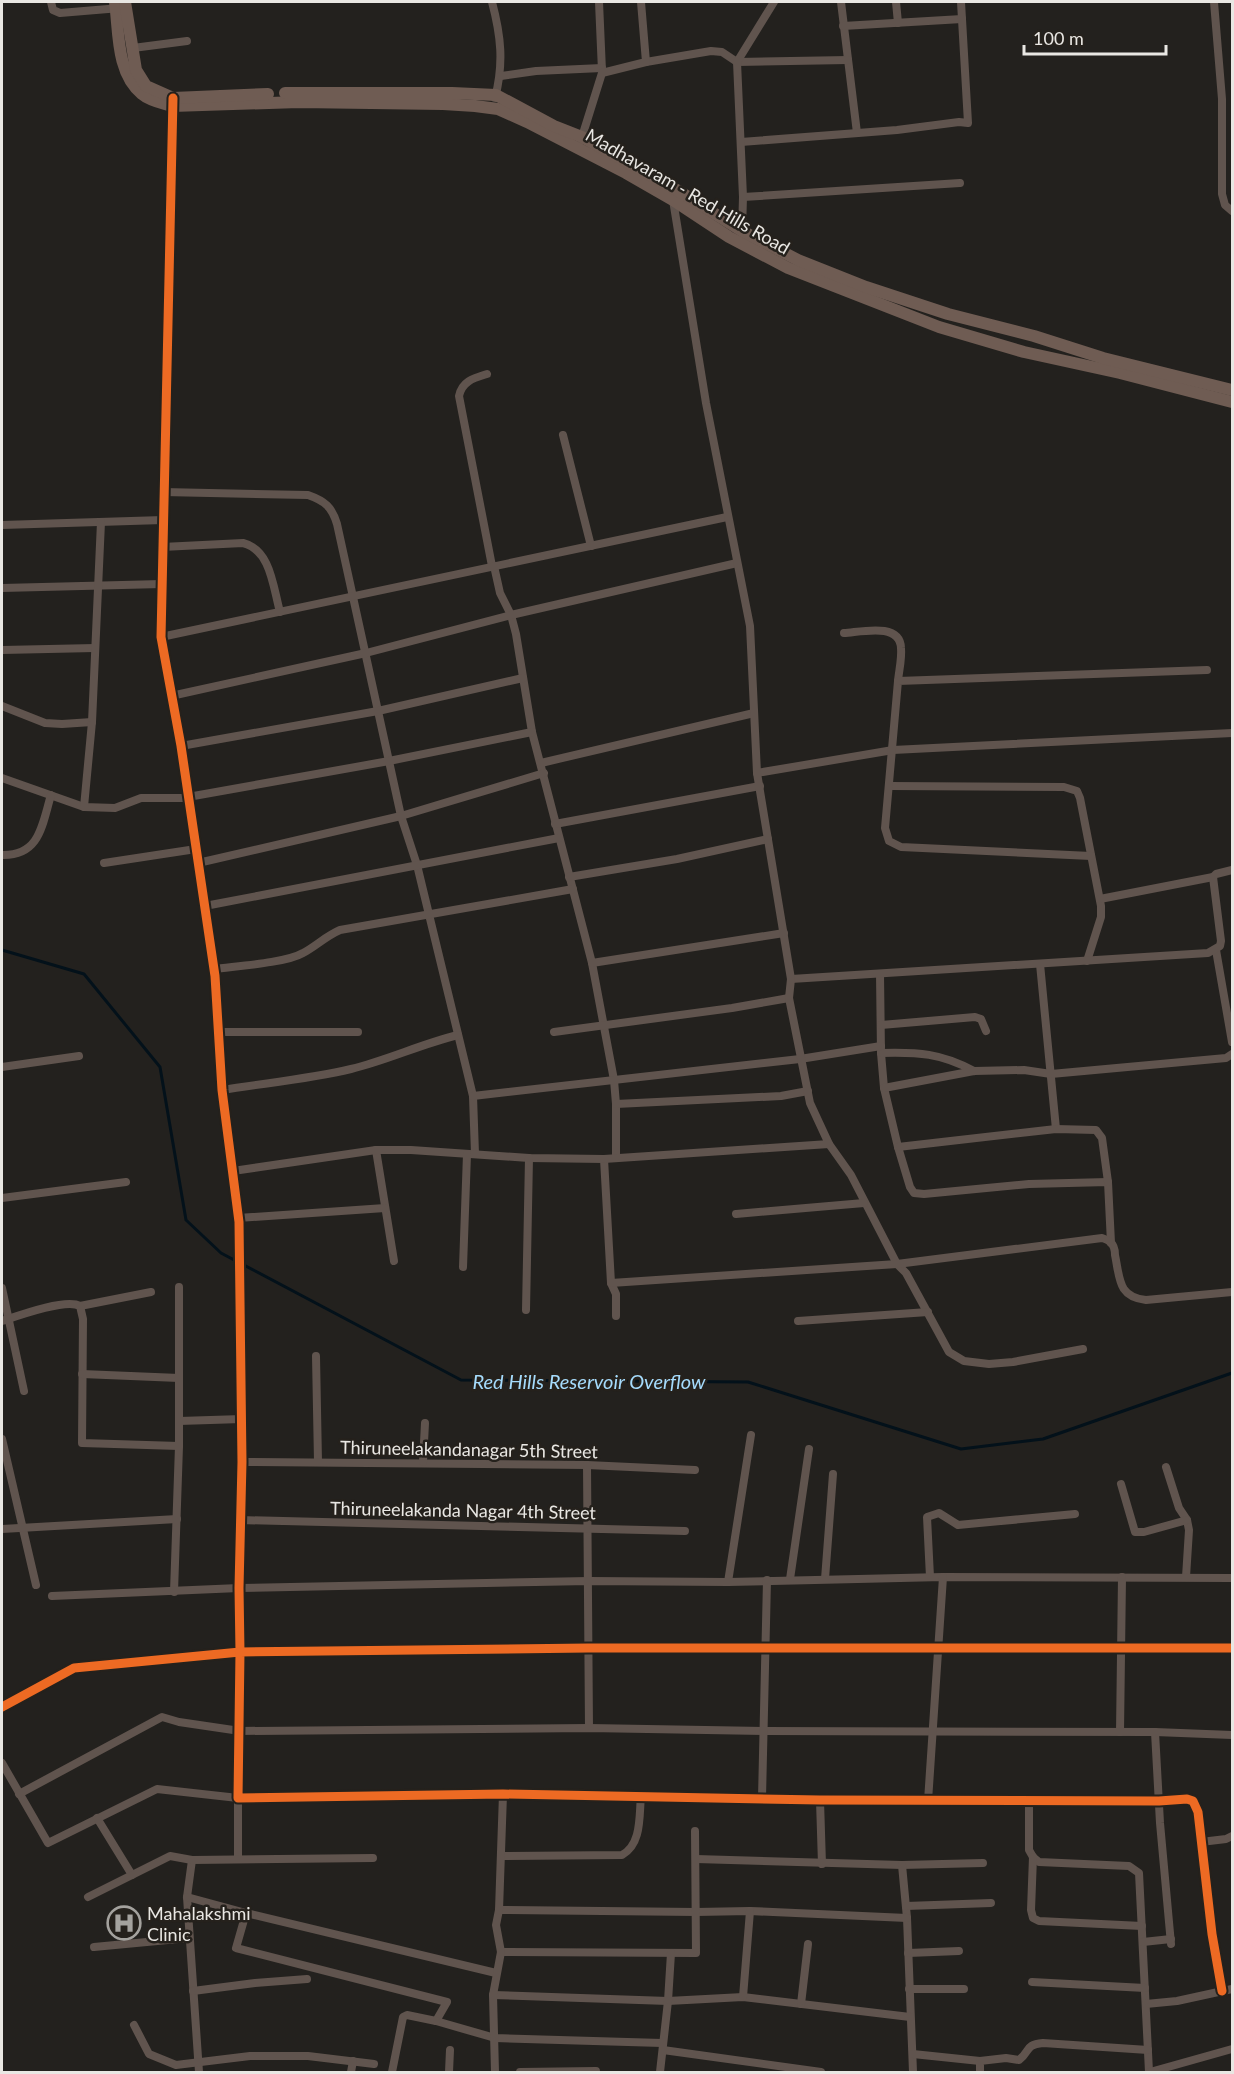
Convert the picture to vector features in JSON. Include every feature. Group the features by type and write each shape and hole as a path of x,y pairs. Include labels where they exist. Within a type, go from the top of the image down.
{"main road":[{"path":"120,5 133,48 132,72"},
{"path":"120,5 122,60 132,72"},
{"name":"Madhavaram - Red Hills Road","path":"132,72 146,86 172,102 458,93 496,95 676,196 798,260 866,287 948,315 1034,336 1103,358 1233,390"},
{"name":"Madhavaram - Red Hills Road","path":"309,97 492,108 580,142"},
{"name":"Madhavaram - Red Hills Road","path":"676,196 729,237 788,268 939,327 1024,352 1120,373 1233,402"}],"street":[{"path":"51,2 53,10 60,13 120,5"},
{"path":"492,2 501,54 501,76 492,108"},
{"path":"580,142 602,71 599,2"},
{"path":"641,2 646,62"},
{"path":"742,231 743,197 737,62 774,2"},
{"path":"842,2 857,133"},
{"path":"896,2 898,23"},
{"path":"741,142 968,123 961,2"},
{"path":"1214,2 1222,99 1222,195 1225,205 1233,211"},
{"path":"843,26 962,20"},
{"path":"133,48 187,41"},
{"path":"501,76 536,71 602,71 711,51 722,52 737,62 848,60"},
{"path":"172,102 161,637 181,746 214,969 220,1032 222,1090 239,1220 242,1462 238,1588 240,1652 238,1859"},
{"path":"743,197 960,183"},
{"path":"676,196 706,403 750,626 758,773 791,979 789,998 810,1103 829,1144 851,1175 897,1264 906,1273 949,1352 964,1361 989,1364 1013,1362 1083,1349"},
{"path":"487,374 466,382 459,396 493,566 500,593 511,615 516,634 532,732 592,963 614,1080 616,1158"},
{"path":"563,435 591,546"},
{"path":"163,492 308,495 328,505 334,514 401,816 417,865 473,1096 463,1267"},
{"path":"161,637 727,516"},
{"path":"2,525 163,520"},
{"path":"84,807 92,722 100,522"},
{"path":"162,547 243,543 253,546 261,553 267,564 280,612"},
{"path":"171,696 366,653 511,615 737,563"},
{"path":"2,588 162,584"},
{"path":"844,633 883,631 896,635 901,647 885,828 886,835 894,845 1091,856"},
{"path":"2,650 95,648"},
{"path":"898,681 1207,670"},
{"path":"181,746 378,711 523,678"},
{"path":"2,706 45,723 92,722"},
{"path":"541,763 754,713"},
{"path":"2,778 84,807 115,808 141,798 188,797 389,761 532,732"},
{"path":"758,773 892,750 1233,733"},
{"path":"198,863 401,816 544,773"},
{"path":"555,824 760,786"},
{"path":"890,786 1064,787 1077,791 1100,899 1101,917 1088,961"},
{"path":"2,855 22,852 33,845 40,833 51,795"},
{"path":"205,906 559,838"},
{"path":"569,877 677,859 768,839"},
{"path":"104,863 196,849"},
{"path":"1100,899 1214,877 1216,874 1233,870"},
{"path":"791,979 1208,953 1220,946 1221,940 1214,877"},
{"path":"214,969 304,953 326,936 340,930 573,889"},
{"path":"592,963 784,933"},
{"path":"1215,950 1233,1042"},
{"path":"1040,964 1056,1129"},
{"path":"880,974 884,1088 898,1147 910,1187 914,1193 919,1195 1029,1184 1108,1182"},
{"path":"554,1032 603,1027 789,998"},
{"path":"881,1025 975,1017 981,1019 986,1031"},
{"path":"220,1032 358,1032"},
{"path":"222,1090 350,1069 378,1062 417,1046 458,1035"},
{"path":"473,1096 881,1050 928,1053 946,1058 974,1071"},
{"path":"884,1088 974,1071 1024,1070 1051,1074 1226,1058 1233,1054"},
{"path":"2,1067 79,1056"},
{"path":"616,1104 781,1096 808,1091"},
{"path":"898,1147 1056,1129 1090,1128 1096,1130 1100,1133 1108,1182 1111,1243 1126,1294 1134,1299 1146,1300 1233,1292"},
{"path":"233,1171 375,1150 530,1158 604,1159 829,1144"},
{"path":"375,1150 394,1261"},
{"path":"526,1310 530,1158"},
{"path":"604,1159 616,1316"},
{"path":"2,1198 126,1182"},
{"path":"736,1214 864,1203"},
{"path":"239,1220 385,1208"},
{"path":"612,1283 897,1264 1083,1239 1102,1238 1111,1243"},
{"path":"174,1592 179,1421 179,1287"},
{"path":"2,1288 4,1320 24,1391"},
{"path":"4,1320 61,1304 80,1306 151,1292"},
{"path":"80,1306 83,1319 82,1443 178,1446"},
{"path":"798,1322 928,1312"},
{"path":"316,1356 318,1462"},
{"path":"82,1374 179,1378"},
{"path":"179,1421 242,1419"},
{"path":"423,1462 425,1423"},
{"path":"728,1582 751,1435"},
{"path":"2,1439 5,1461 36,1585"},
{"path":"790,1579 809,1449"},
{"name":"Thiruneelakandanagar 5th Street","path":"242,1462 423,1462 587,1465 695,1470"},
{"path":"587,1465 589,1728"},
{"path":"1166,1467 1179,1508 1187,1520 1189,1530 1186,1578"},
{"path":"825,1579 833,1474"},
{"path":"1121,1484 1135,1532 1144,1532 1187,1520"},
{"path":"930,1577 927,1517 939,1513 958,1525 1075,1514"},
{"path":"2,1529 177,1519"},
{"name":"Thiruneelakanda Nagar 4th Street","path":"240,1520 685,1531"},
{"path":"52,1596 238,1588 589,1581 728,1582 930,1577 1233,1578"},
{"path":"928,1801 943,1577"},
{"path":"1120,1732 1122,1577"},
{"path":"762,1798 767,1580"},
{"path":"2,1707 74,1668 240,1652 588,1648 1233,1648"},
{"path":"19,1794 162,1717 179,1722 240,1731 589,1728 1155,1732 1233,1735"},
{"path":"1143,1942 1171,1941 1155,1732"},
{"path":"2,1763 48,1843 158,1789 238,1798 503,1794 928,1801 1159,1802 1186,1799 1193,1802 1198,1812 1212,1934 1222,1991"},
{"path":"495,2073 493,1995 501,1952 496,1925 499,1910 503,1794"},
{"path":"501,1856 622,1855 630,1851 635,1843 641,1796"},
{"path":"820,1800 822,1864"},
{"path":"1029,1801 1029,1850 1039,1862 1133,1868 1139,1873 1149,2073 1233,2049"},
{"path":"97,1818 132,1875"},
{"path":"501,1952 696,1953 695,1831"},
{"path":"1202,1842 1233,1836"},
{"path":"88,1897 170,1856 192,1860 373,1858"},
{"path":"1033,1857 1031,1910 1033,1918 1039,1922 1142,1926"},
{"path":"696,1859 822,1864 983,1863"},
{"path":"192,1860 187,1897 199,2068"},
{"path":"902,1865 907,1918 913,2073"},
{"path":"187,1897 496,1973"},
{"path":"906,1906 992,1902"},
{"path":"499,1910 750,1911 907,1918"},
{"path":"743,1997 750,1911"},
{"path":"246,1913 236,1948 447,2002 436,2021"},
{"path":"94,1947 189,1938"},
{"path":"801,2004 808,1944"},
{"path":"908,1953 959,1952"},
{"path":"660,2073 671,1953"},
{"path":"193,1991 307,1979"},
{"path":"1032,1982 1145,1988"},
{"path":"909,1989 964,1989"},
{"path":"1146,2004 1177,2001 1233,1989"},
{"path":"493,1995 668,2001 743,1997 910,2017"},
{"path":"392,2073 403,2017 407,2015 495,2038 662,2046 821,2073"},
{"path":"134,2025 149,2054 176,2065 199,2068 250,2056 308,2056 374,2064"},
{"path":"913,2054 980,2061 1006,2058 1019,2060 1032,2044 1043,2043 1148,2050"},
{"path":"449,2073 450,2050"},
{"path":"351,2073 353,2061"},
{"path":"980,2061 980,2073"},
{"path":"520,2073 596,2071"}],"waterway":[{"name":"Red Hills Reservoir Overflow","path":"2,950 84,974 160,1067 186,1220 221,1253 236,1261"},
{"name":"Red Hills Reservoir Overflow","path":"242,1264 461,1380 748,1382 961,1449 1043,1439 1232,1373"}],"cycle path":[{"path":"2,1707 74,1668 240,1652 242,1462 239,1222 222,1090 215,976 181,746 161,637 173,98"},
{"path":"1222,1991 1212,1934 1198,1812 1193,1801 1187,1799 1159,1801 820,1800 503,1794 238,1798 240,1652 588,1648 1232,1648"}],"place":[{"name":"Mahalakshmi Clinic","path":"124,1923"}]}
